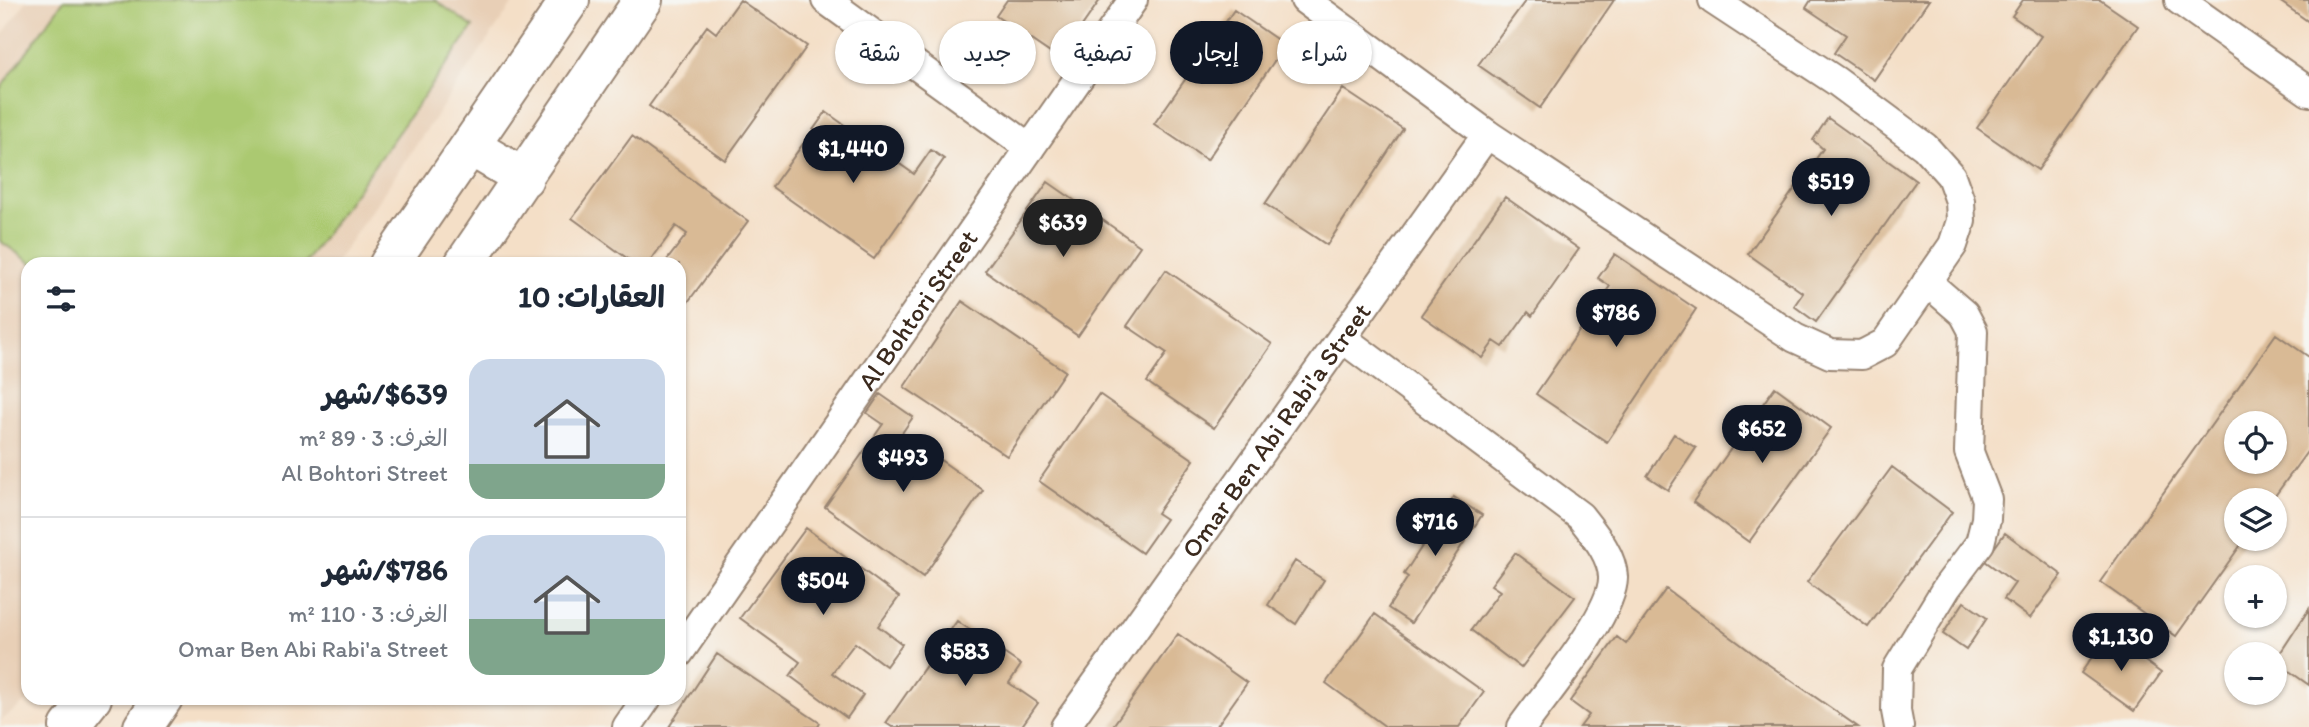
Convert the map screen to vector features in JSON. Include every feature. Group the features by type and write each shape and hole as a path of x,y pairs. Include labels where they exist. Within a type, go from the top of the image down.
{"main road":[{"path":"394,257 570,0"},
{"path":"469,257 643,0"},
{"path":"470,146 524,178"},
{"path":"143,727 158,705"}],"street":[{"path":"827,0 1030,148"},
{"name":"Al Bohtori Street","path":"686,643 1133,0"},
{"path":"1305,0 1487,134 1795,338 1830,354 1862,355 1885,343 1953,245 1961,220 1960,201 1951,176 1925,147 1836,81 1713,0"},
{"path":"2179,0 2309,92"},
{"name":"Omar Ben Abi Rabi'a Street","path":"1065,727 1487,134"},
{"path":"1899,727 1896,711 1897,669 1947,587 1980,543 1986,519 1987,499 1969,452 1973,331 1964,314 1927,282"},
{"path":"1342,338 1580,516 1604,549 1613,577 1604,612 1522,727"},
{"path":"627,727 643,705"}],"shaded area":[{"path":"27,0 515,0 340,257 21,257 22,705 0,721 0,38"}],"green space":[{"path":"64,0 435,0 473,27 309,257 23,257 0,241 0,89"}],"building":[{"path":"740,0 807,46 725,160 649,106 707,26 716,33"},
{"path":"1007,0 1100,0 1085,21 1050,21 1050,53 1036,43 1036,21 1003,21 996,16"},
{"path":"1526,0 1614,0 1540,108 1478,65"},
{"path":"1811,0 1929,0 1874,80 1834,53 1846,35 1806,8"},
{"path":"2023,0 2100,0 2138,26 2038,170 1977,128 2041,36 2012,16"},
{"path":"2278,0 2309,0 2309,22"},
{"path":"1234,10 1250,21 1226,21"},
{"path":"1263,30 1277,40 1277,57 1263,77"},
{"path":"1182,84 1259,84 1207,160 1154,124"},
{"path":"1343,89 1403,129 1327,245 1265,204"},
{"path":"826,112 914,174 931,150 944,159 874,259 772,187"},
{"path":"1828,118 1916,181 1816,322 1794,306 1803,293 1748,254 1823,149 1813,140"},
{"path":"632,136 748,221 686,305 686,257 669,257 687,234 676,226 653,257 625,257 572,218"},
{"path":"1048,182 1140,246 1078,336 985,271"},
{"path":"1505,197 1579,249 1532,316 1528,312 1503,347 1494,341 1482,358 1421,315"},
{"path":"1615,254 1696,309 1607,442 1536,394 1610,286 1598,278"},
{"path":"1166,270 1272,344 1214,428 1147,382 1167,353 1127,326"},
{"path":"962,301 1065,371 1007,456 904,387"},
{"path":"2276,334 2309,357 2309,449 2281,488 2224,488 2224,551 2236,551 2176,636 2100,582"},
{"path":"1775,387 1831,428 1749,542 1693,502"},
{"path":"880,394 913,417 902,433 983,490 923,577 825,507 883,424 867,413"},
{"path":"1099,394 1194,460 1157,513 1166,519 1142,553 1039,481"},
{"path":"1674,434 1696,448 1668,490 1647,476"},
{"path":"1892,467 1952,512 1868,627 1807,582"},
{"path":"1454,497 1482,515 1411,623 1388,608 1408,577 1404,574"},
{"path":"806,528 899,597 878,626 902,644 886,666 855,643 832,673 863,695 847,718 790,676 800,662 740,618"},
{"path":"2005,533 2062,575 2030,618 2004,599 2015,583 1985,561"},
{"path":"1515,553 1575,597 1521,668 1471,630 1500,591 1491,585"},
{"path":"1295,561 1324,580 1296,624 1268,605"},
{"path":"1666,589 1858,727 1580,727 1589,715 1570,701 1617,637 1626,644"},
{"path":"1964,602 1987,618 1966,650 1943,634"},
{"path":"2309,609 2309,685 2287,669 2287,643"},
{"path":"1375,614 1484,692 1459,727 1386,727 1326,683"},
{"path":"957,621 1021,665 1009,683 1038,703 1021,727 892,727 886,723"},
{"path":"1178,634 1247,683 1216,727 1112,727"},
{"path":"2108,634 2161,673 2134,711 2081,673"},
{"path":"717,654 820,723 818,727 669,727 686,705"}]}
